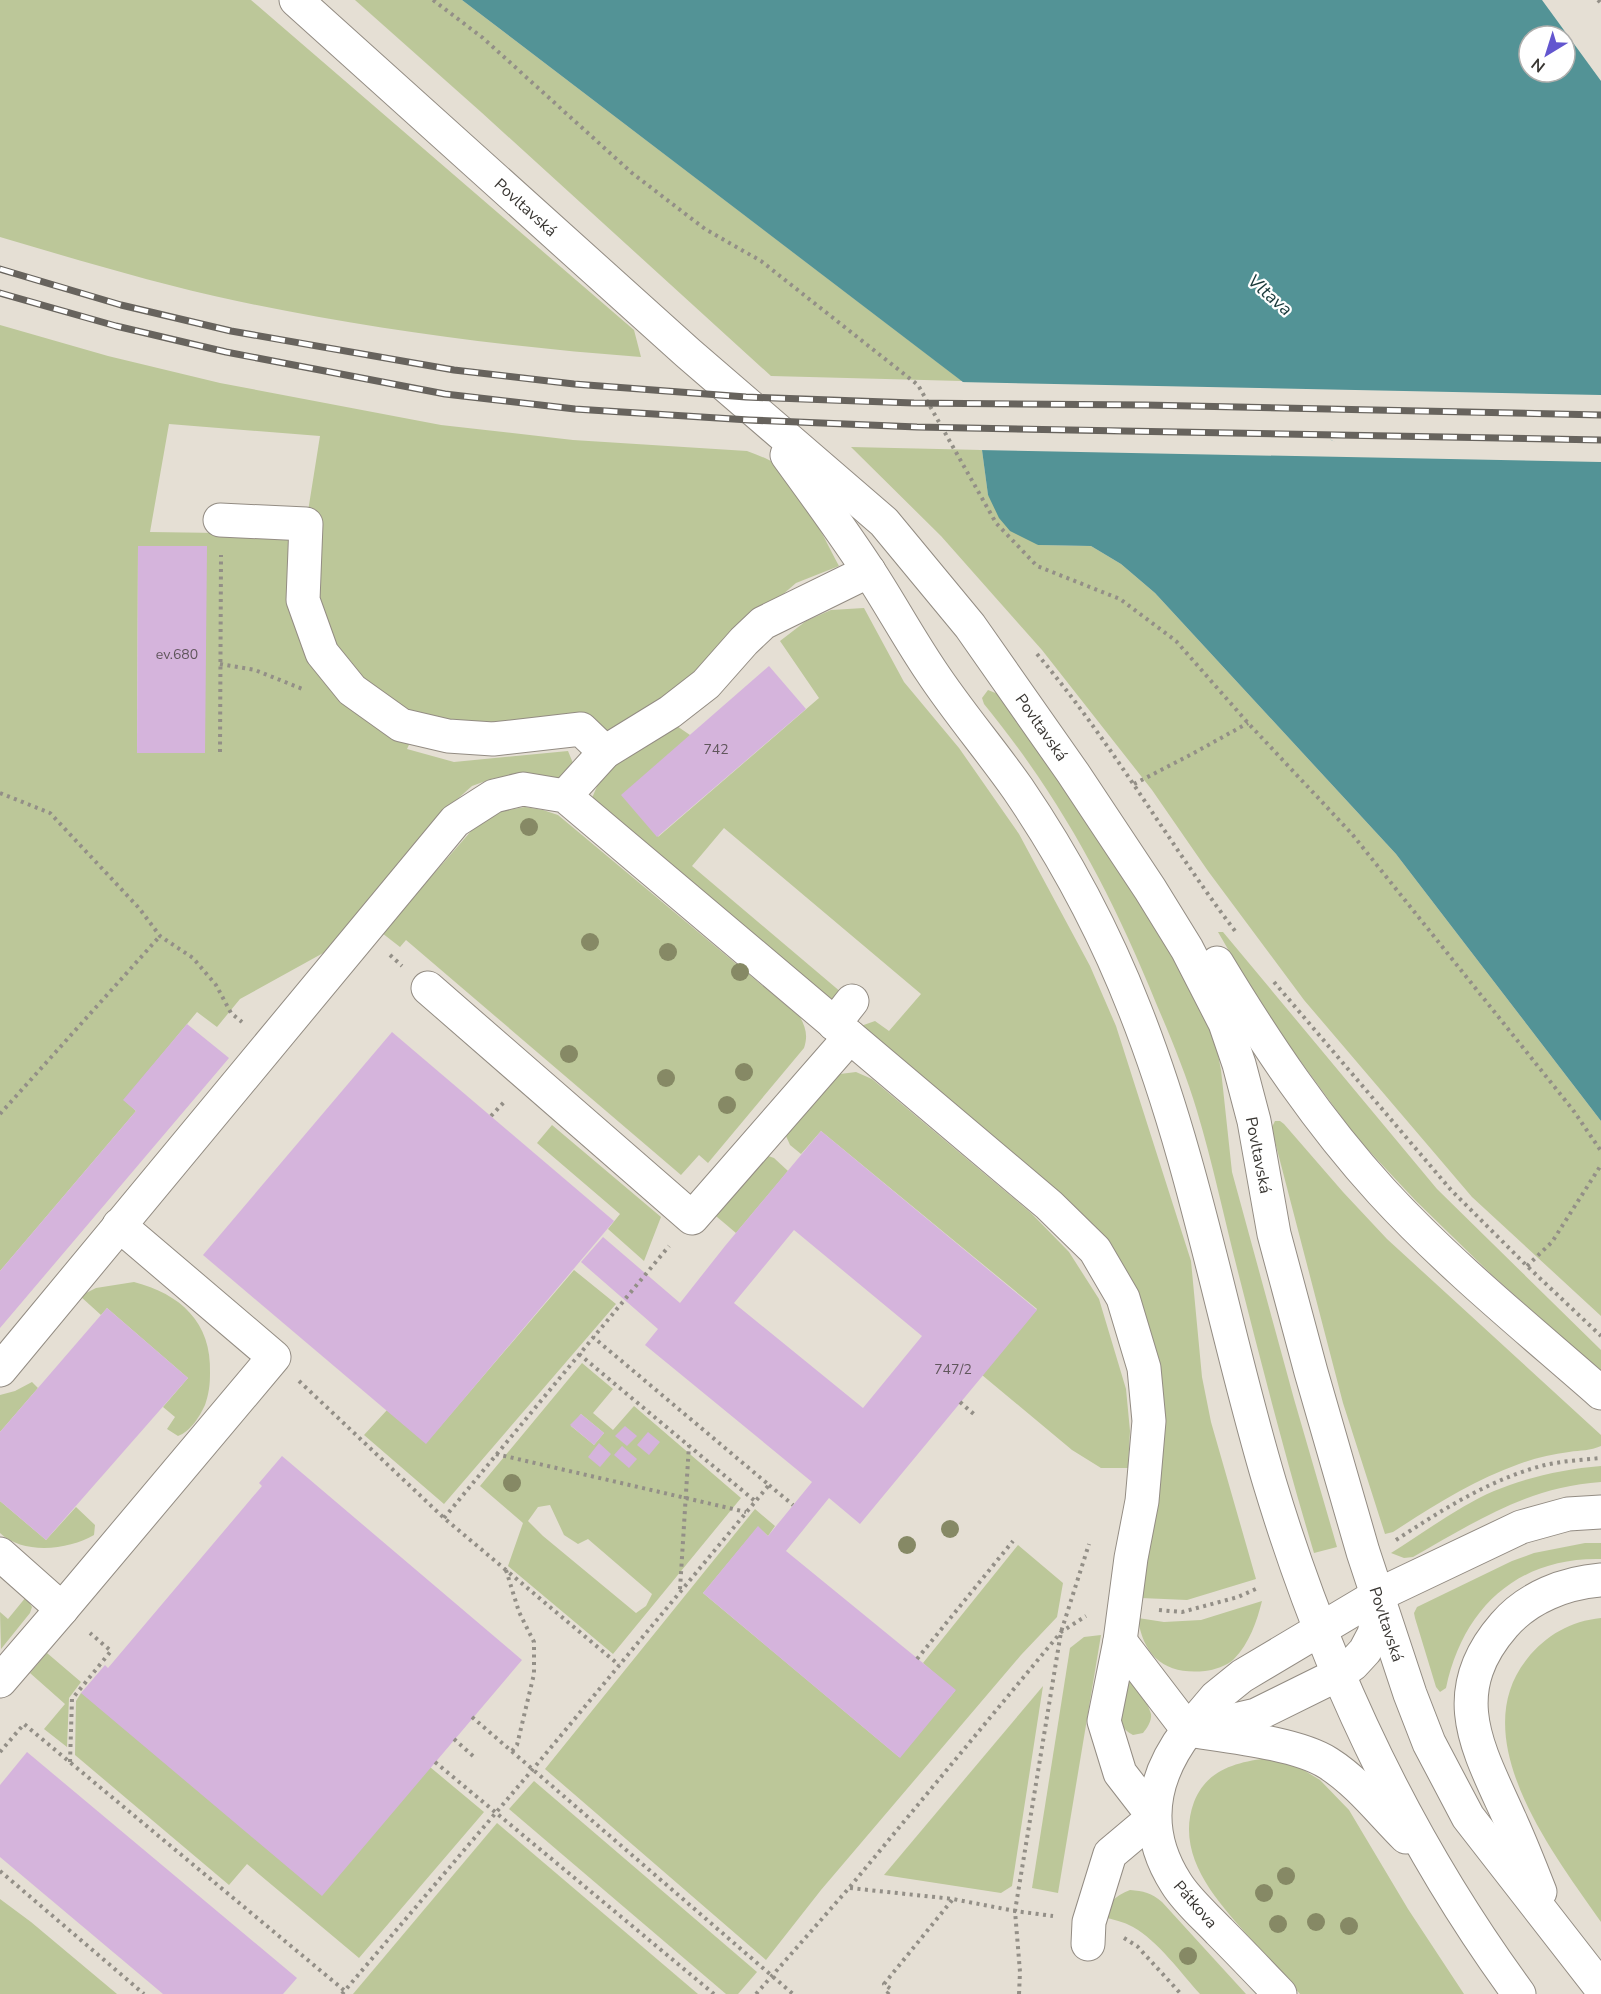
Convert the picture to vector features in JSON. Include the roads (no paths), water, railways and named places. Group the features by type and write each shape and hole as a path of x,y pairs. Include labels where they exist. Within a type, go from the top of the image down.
{"main road":[{"name":"Povltavská","path":"296,0 688,353 884,522 970,626 1073,773 1187,949 1225,1023 1254,1121 1274,1234 1311,1372 1363,1552 1429,1743 1468,1817 1601,1988"},
{"name":"Povltavská","path":"757,412 869,572 930,670 1047,834 1092,917 1134,1007 1162,1085 1191,1179 1270,1483 1295,1560 1339,1674 1365,1735 1432,1864 1477,1935 1519,1994"},
{"path":"220,534 306,524 303,600 322,654 352,690 401,725 448,736 493,739 581,729 605,752"},
{"path":"565,796 605,752 670,712 706,684 744,640 763,623 869,572"},
{"path":"1073,773 1188,920 1286,1072 1347,1152 1390,1200 1461,1270 1601,1393"},
{"path":"0,1370 455,821 494,796 523,789 565,796 845,1021 1095,1250 1123,1298 1144,1368 1149,1421 1127,1505 1131,1558 1120,1641 1104,1721 1120,1773 1154,1817 1110,1854 1089,1922 1088,1944"},
{"path":"428,988 692,1218 845,1021"},
{"path":"0,1681 274,1357 119,1225"},
{"name":"Pátkova","path":"1280,1994 1177,1886 1164,1863 1157,1840 1154,1817 1156,1793 1173,1749 1216,1697 1242,1676 1378,1595 1521,1527 1568,1514 1601,1512"},
{"path":"0,1554 62,1609"},
{"path":"1555,1929 1512,1823 1493,1786 1478,1748 1472,1722 1472,1692 1475,1677 1489,1646 1499,1631 1522,1608 1535,1599 1565,1586 1601,1580"},
{"path":"1188,1731 1256,1715 1339,1674 1353,1664 1365,1651 1374,1634 1378,1615 1378,1595"},
{"path":"1120,1641 1188,1731 1265,1743 1303,1752 1326,1761 1351,1781 1432,1864"}],"water":[{"name":"Vltava","path":"462,0 1542,0 1559,24 1517,24 1517,84 1577,84 1577,48 1601,81 1601,1121 1396,854 1155,593 1121,564 1091,546 1038,545 1010,531 999,518 988,495 982,450 982,409 976,392","holes":["1344,403 1364,414 1364,437 1344,448 1325,436 1325,414"]}],"railway":[{"path":"0,269 121,305 231,331 454,370 574,384 746,397 914,403 1145,405 1601,415"},
{"path":"0,293 116,326 226,352 445,394 575,409 749,420 917,427 1601,440"}]}
